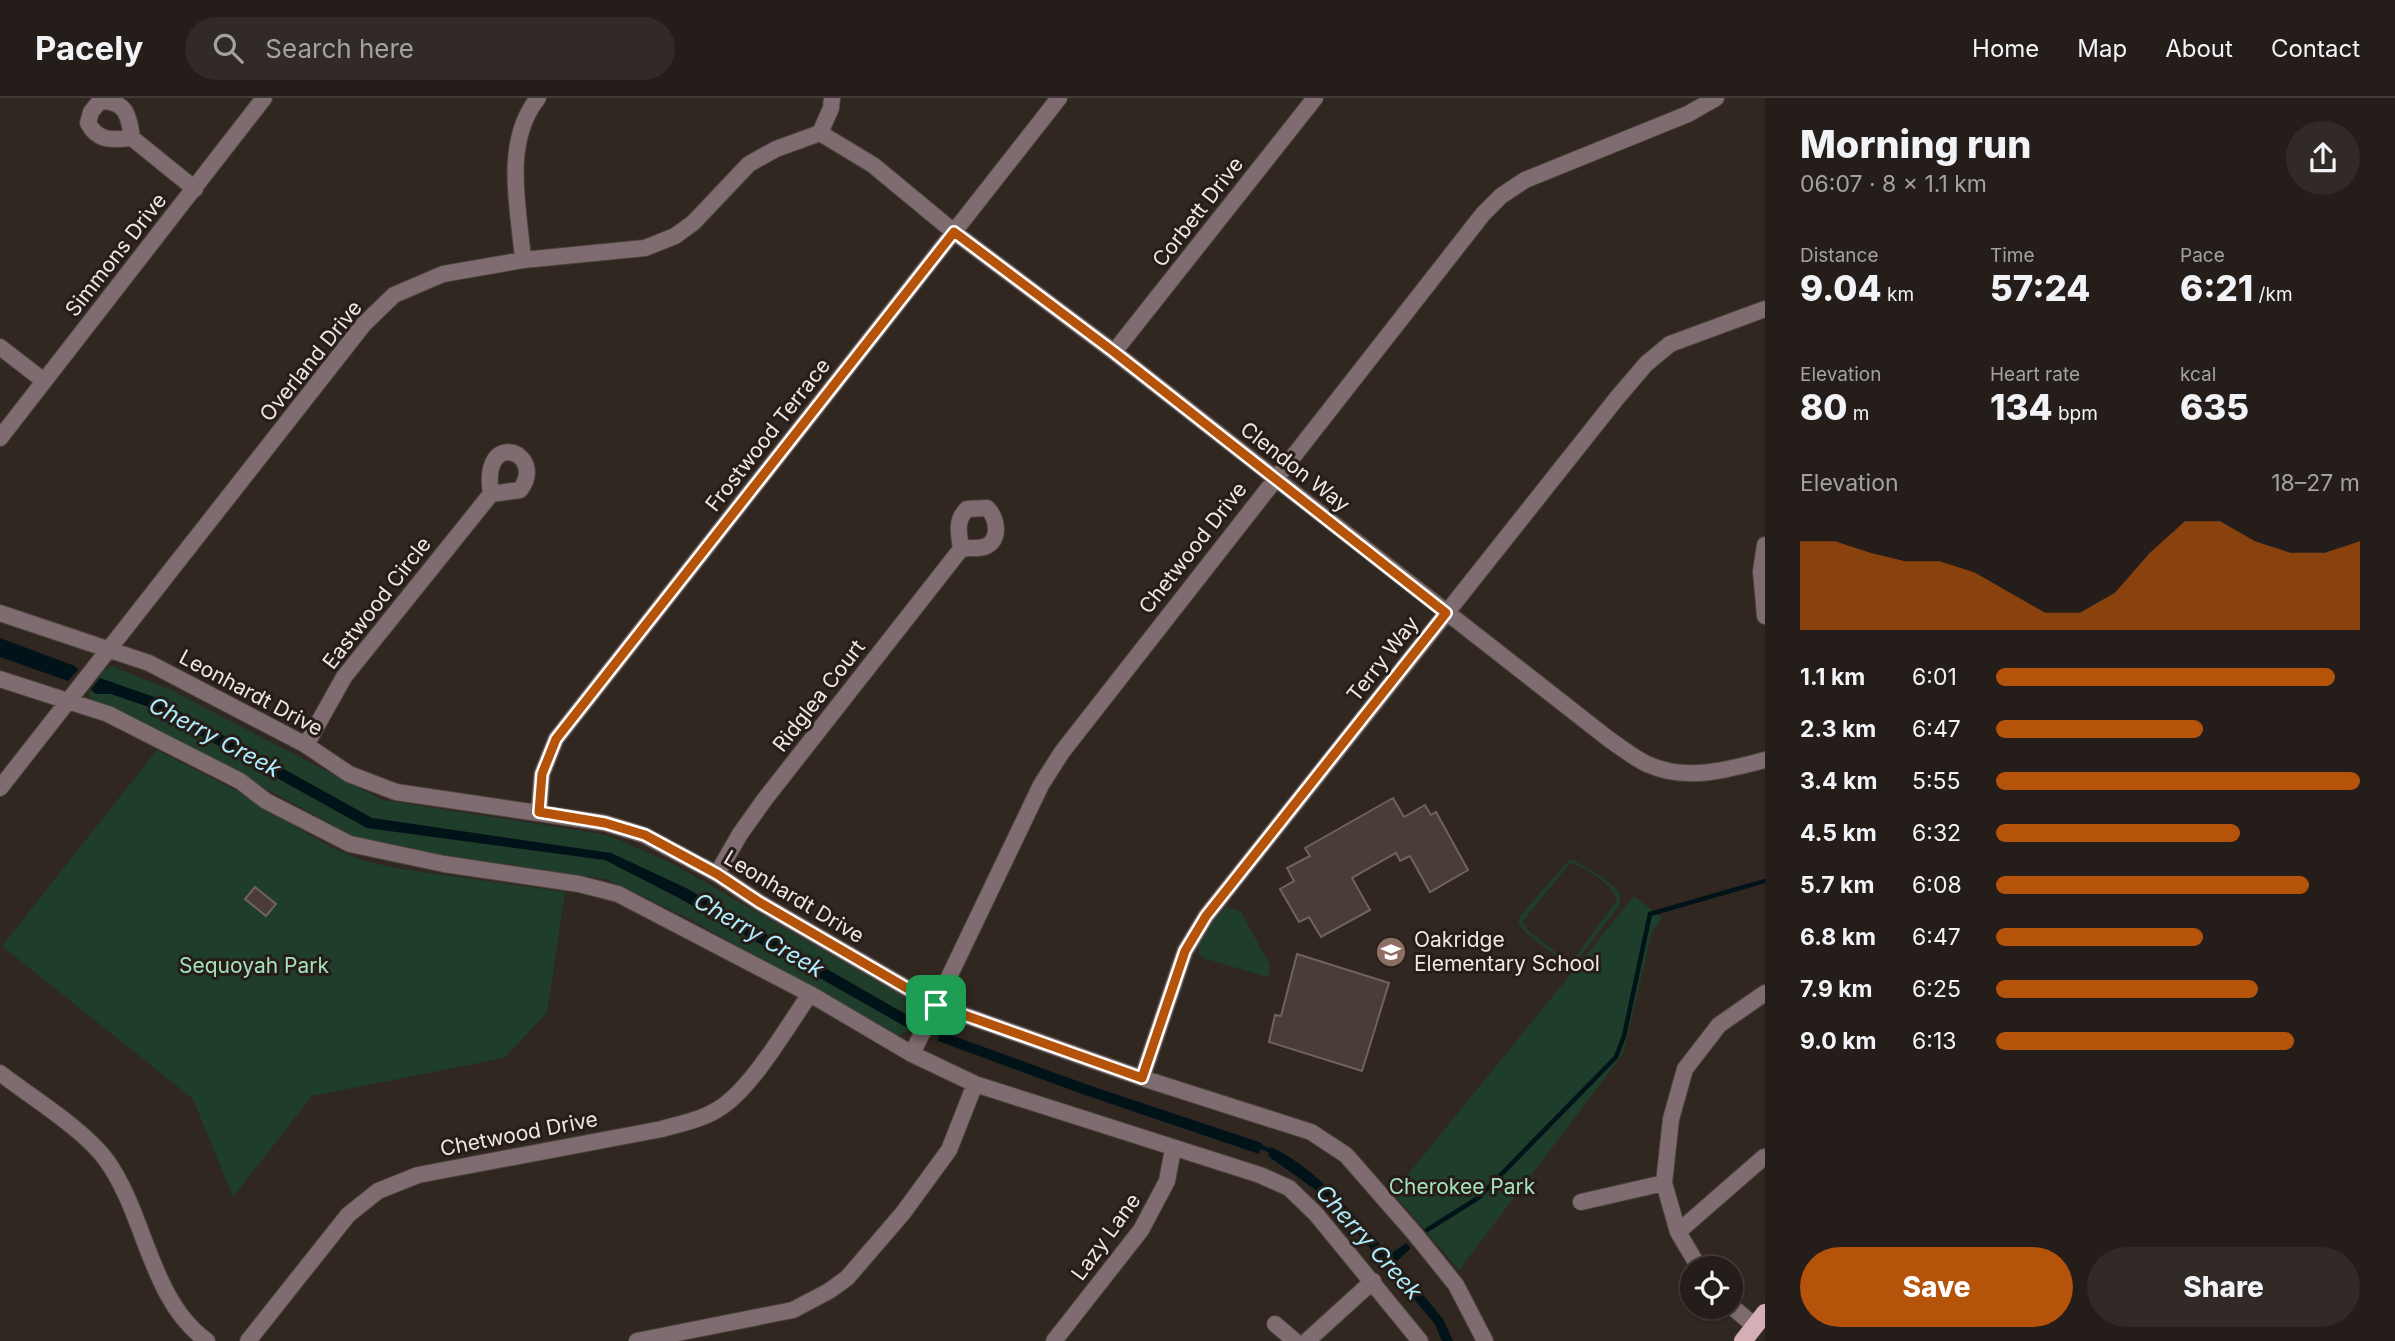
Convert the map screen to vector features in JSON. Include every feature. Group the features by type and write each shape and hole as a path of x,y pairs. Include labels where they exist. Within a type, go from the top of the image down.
{"main road":[{"path":"1743,1341 1760,1319"}],"street":[{"name":"Simmons Drive","path":"0,438 264,98"},
{"path":"523,260 515,167 520,135 538,98"},
{"path":"820,133 831,108 832,98"},
{"name":"Frostwood Terrace","path":"539,812 542,774 556,739 1059,98"},
{"name":"Corbett Drive","path":"1114,352 1314,98"},
{"name":"Chetwood Drive","path":"912,1054 1041,785 1062,752 1483,214 1501,196 1525,180 1688,114 1716,98"},
{"name":"Overland Drive","path":"0,788 364,324 394,295 443,274 523,260 645,248 675,236 693,223 749,164 776,149 820,133"},
{"name":"Clendon Way","path":"820,133 873,165 954,232 1114,352 1610,740 1648,764 1707,775 1765,760"},
{"path":"132,138 195,189"},
{"name":"Terry Way","path":"1142,1078 1185,951 1206,916 1646,364 1670,345 1765,309"},
{"path":"0,347 44,381"},
{"name":"Eastwood Circle","path":"306,745 344,677 491,494"},
{"path":"1765,545 1761,571 1765,616"},
{"name":"Ridglea Court","path":"717,874 740,834 765,799 961,549"},
{"name":"Leonhardt Drive","path":"0,613 149,663 306,745 349,774 396,792 605,823 645,835 717,874 759,902 936,1005 1142,1078 1311,1132 1346,1155 1418,1238 1456,1285 1485,1341"},
{"path":"0,679 73,695 240,781 266,801 350,844 444,864 579,884 618,894 810,994 912,1054 975,1084 1260,1175 1289,1188 1316,1214 1420,1341"},
{"path":"1692,1256 1678,1232 1664,1183 1671,1119 1685,1069 1719,1025 1765,993"},
{"name":"Chetwood Drive","path":"247,1341 348,1215 378,1191 418,1175 662,1129 696,1119 722,1106 738,1091 810,994"},
{"path":"0,1073 88,1140 106,1159 124,1189 177,1311 195,1332 207,1341"},
{"path":"637,1341 793,1310 830,1291 847,1278 903,1213 949,1150 975,1084"},
{"name":"Lazy Lane","path":"1054,1341 1141,1230 1167,1181 1173,1149"},
{"path":"1678,1232 1764,1157"},
{"path":"1581,1202 1664,1183"},
{"path":"1307,1341 1373,1281"},
{"path":"1743,1311 1760,1319"},
{"path":"1275,1325 1295,1341"}],"green space":[{"path":"112,666 171,690 382,800 595,833 617,839 675,865 906,998 915,1009 915,1019 686,888 611,853 372,818 154,697 97,678"},
{"path":"88,689 96,694 111,694 149,707 367,828 605,860 679,898 910,1029 900,1035 887,1034 692,920 607,879 388,847 361,840 183,744 92,703"},
{"name":"Sequoyah Park","path":"157,750 235,790 330,847 364,861 401,869 565,892 547,1013 504,1058 312,1096 233,1197 193,1099 2,946"},
{"path":"1569,860 1597,874 1620,894 1619,906 1578,959 1566,963 1527,934 1518,923 1520,916","holes":["1570,863 1605,883 1617,900 1576,956 1566,960 1529,931 1522,922"]},
{"name":"Cherokee Park","path":"1634,896 1662,918 1652,932 1623,1054 1459,1270 1393,1193"},
{"path":"1227,907 1241,912 1270,965 1268,977 1206,959 1199,954 1200,941 1207,928"}],"water":[{"path":"0,638 75,666 78,670 68,681 0,657"},
{"path":"100,678 154,697 372,818 611,853 686,888 912,1018 906,1027 679,898 605,860 367,828 149,707 111,694 96,694 91,690"},
{"path":"940,1031 1091,1086 1262,1143 1259,1154 1085,1095 938,1041"},
{"path":"1271,1147 1321,1181 1389,1255 1406,1243 1411,1248 1396,1262 1443,1319 1453,1341 1442,1341 1435,1324 1327,1198 1268,1156"}],"building":[{"path":"1393,798 1404,817 1425,805 1431,815 1436,812 1468,870 1430,892 1410,856 1400,861 1396,853 1352,878 1370,910 1321,937 1309,917 1299,922 1280,889 1294,881 1287,868 1310,856 1305,848"},
{"path":"255,887 276,904 266,916 245,899"},
{"path":"1297,954 1389,983 1362,1071 1269,1042 1275,1015 1281,1016"}],"waterway":[{"path":"1427,1230 1478,1198 1616,1057 1624,1036 1650,914 1765,881"},
{"name":"Cherry Creek","path":"904,1019 945,1036"},
{"name":"Cherry Creek","path":"1257,1146 1275,1152"}],"place":[{"name":"Oakridge Elementary School","path":"1391,952"}],"route":[{"path":"954,232 1114,352 1446,613 1206,916 1185,951 1142,1078 936,1005 864,965 717,874 645,835 605,823 539,812 542,774 556,739 954,232"}]}
